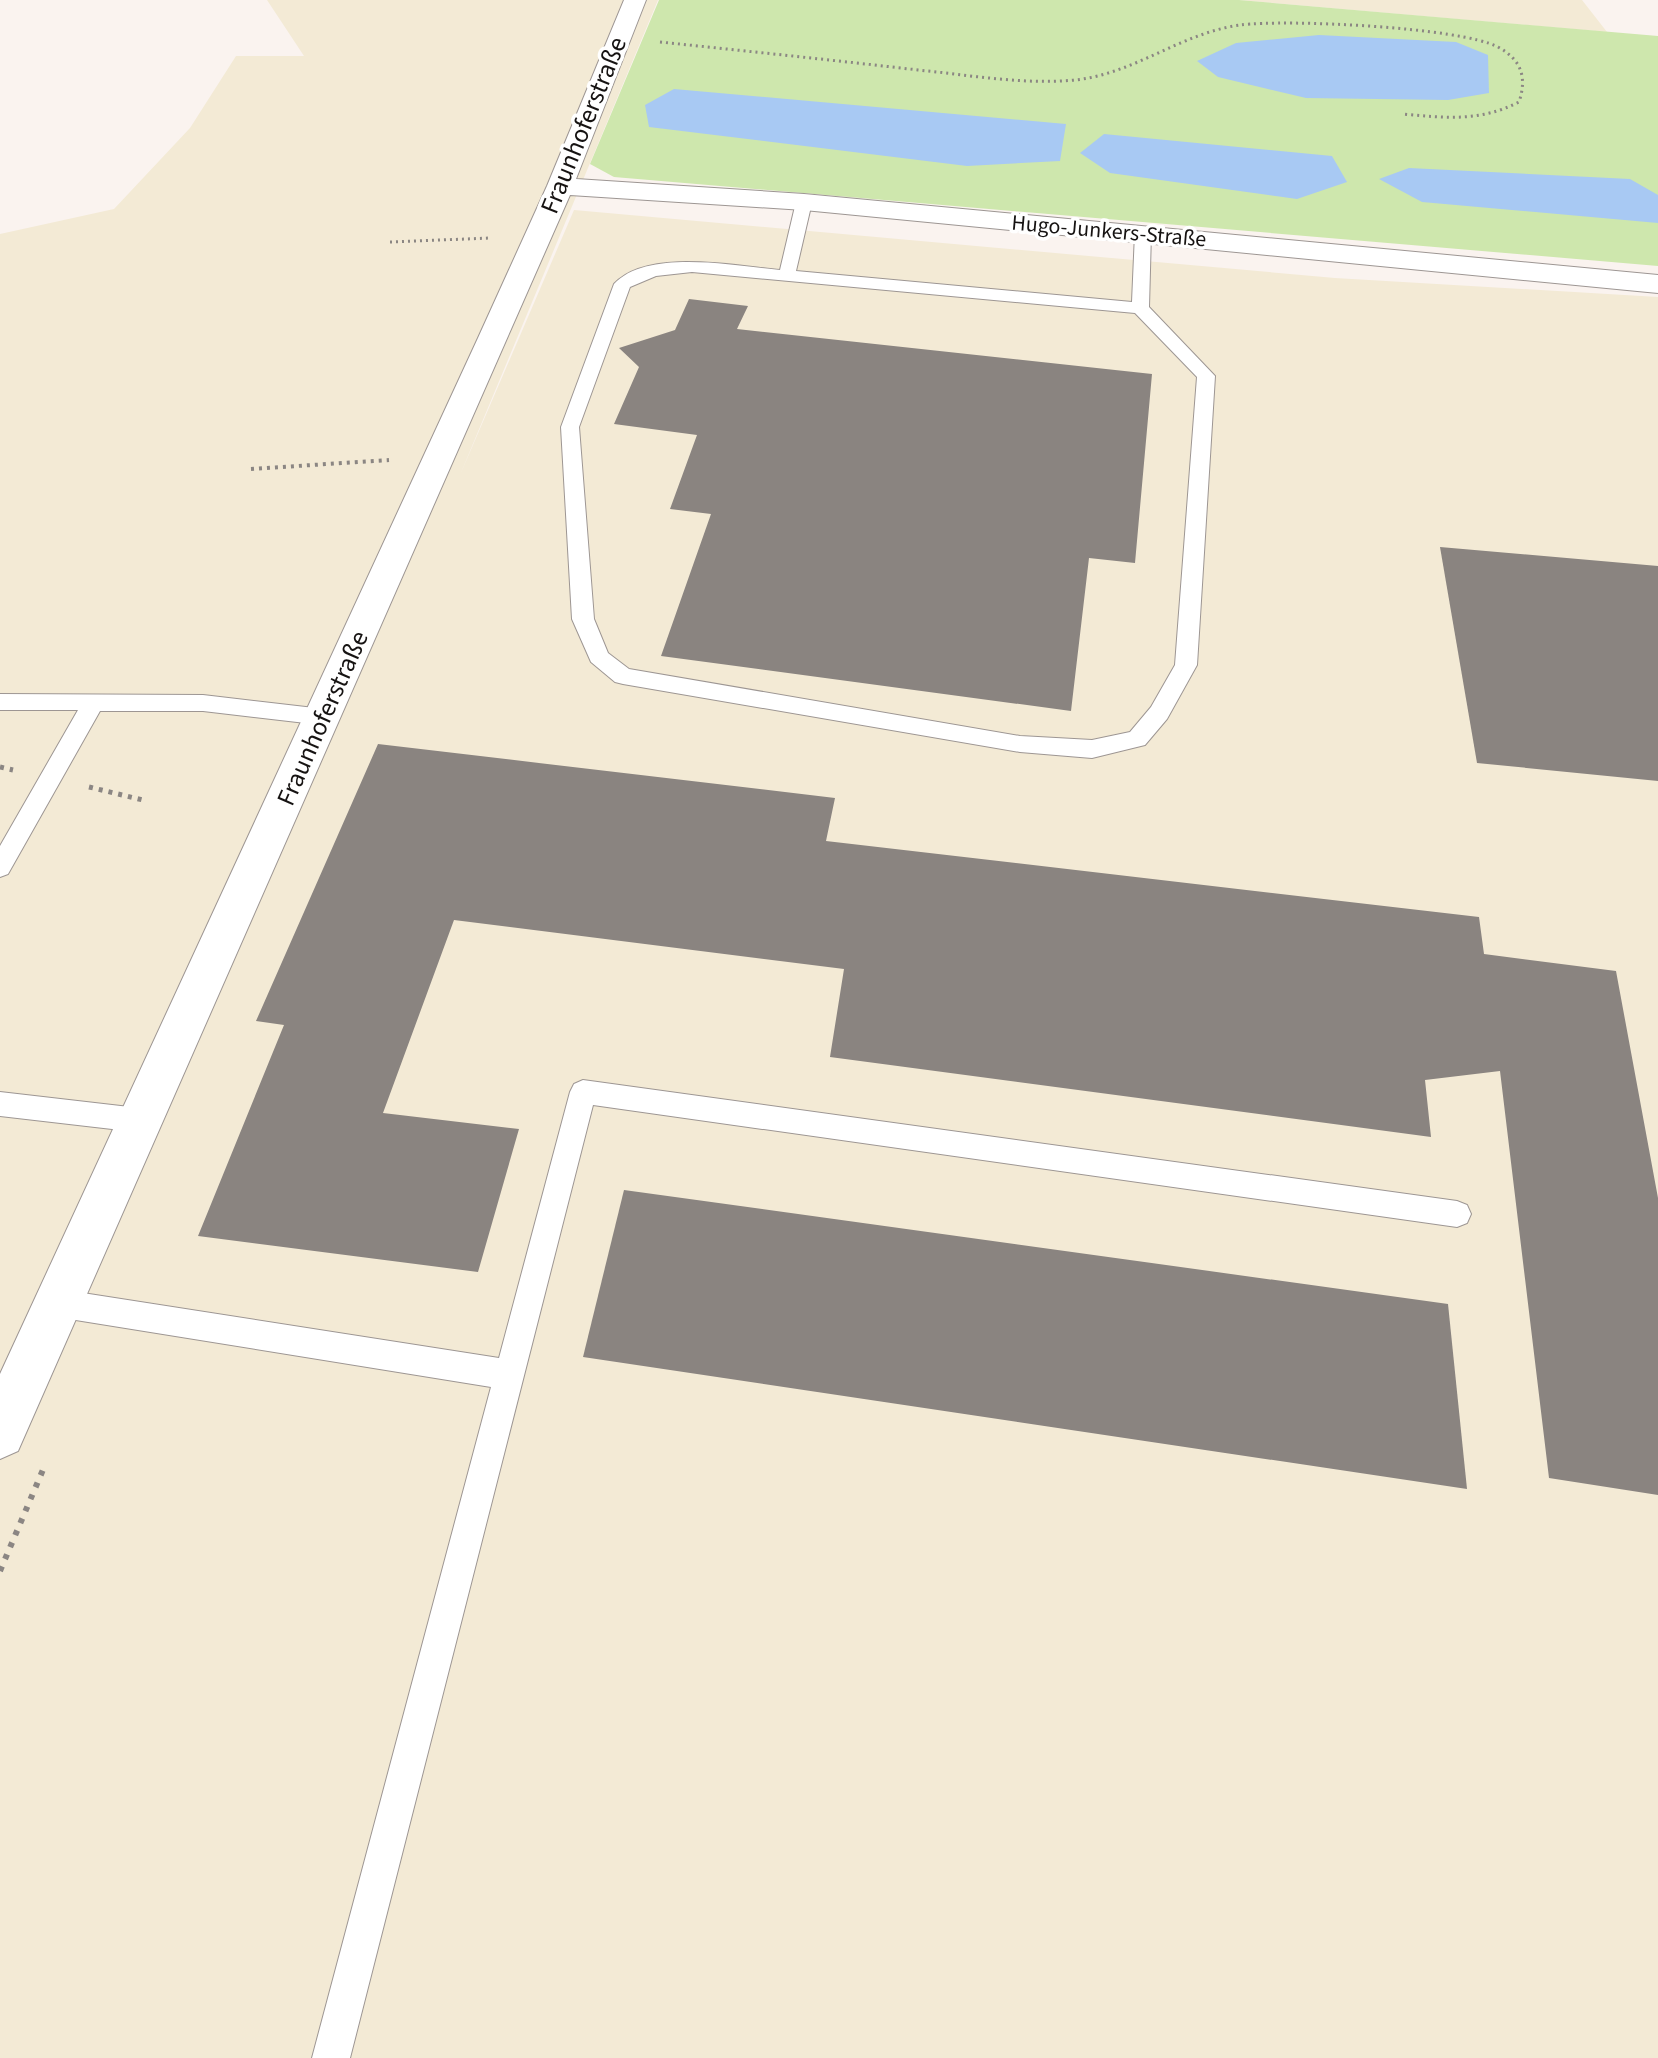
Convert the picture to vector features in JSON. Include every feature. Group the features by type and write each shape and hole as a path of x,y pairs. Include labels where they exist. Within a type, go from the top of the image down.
{"street":[{"name":"Fraunhoferstraße","path":"0,1433 560,186 635,0"},
{"name":"Hugo-Junkers-Straße","path":"560,186 804,202 1658,284"}],"lane":[{"path":"787,276 804,202"},
{"path":"1140,308 1143,233"},
{"path":"662,268 787,276 1140,308 1206,376 1186,665 1159,713 1137,739 1092,749 1020,744 623,676 599,657 583,619 570,427 622,284 638,274 662,268"},
{"path":"0,702 203,703 323,717"},
{"path":"0,867 93,704"},
{"path":"331,2058 583,1092 1457,1214"},
{"path":"0,1104 138,1120"},
{"path":"57,1303 511,1375"}],"path":[{"path":"619,37 1014,80 1075,80 1120,71 1186,38 1240,25 1304,23 1458,35 1498,47 1517,63 1525,84 1519,102 1496,116 1461,119 1403,114"},
{"path":"390,242 459,237 536,238"},
{"path":"251,469 389,460 438,461"},
{"path":"0,1571 49,1456"}],"shaded area":[{"path":"267,0 658,0 460,475 574,210 1335,278 1658,297 1658,2058 0,2058 0,234 114,209 190,128 236,56 304,56"},
{"path":"1239,0 1582,0 1607,32"}],"green space":[{"path":"659,0 1239,0 1658,36 1658,266 614,177 590,164"}],"water":[{"path":"1319,35 1456,42 1488,55 1489,93 1448,100 1306,98 1218,77 1197,61 1236,43"},
{"path":"674,89 1066,124 1060,161 967,166 649,127 645,105"},
{"path":"1104,134 1332,156 1347,182 1297,199 1110,173 1080,153"},
{"path":"1409,168 1630,179 1658,195 1658,223 1422,202 1379,179"}],"building":[{"path":"689,299 748,306 737,329 1152,374 1135,563 1089,558 1071,711 661,656 711,514 670,509 697,435 614,424 639,367 619,348 675,330"},
{"path":"1440,547 1658,566 1658,781 1477,763"},
{"path":"378,744 835,798 826,841 1479,917 1484,954 1616,971 1658,1198 1658,1495 1549,1478 1500,1071 1425,1080 1431,1137 830,1057 844,969 454,920 383,1113 519,1129 478,1272 198,1236 284,1025 256,1021"},
{"path":"624,1190 1448,1304 1467,1489 583,1357"}]}
